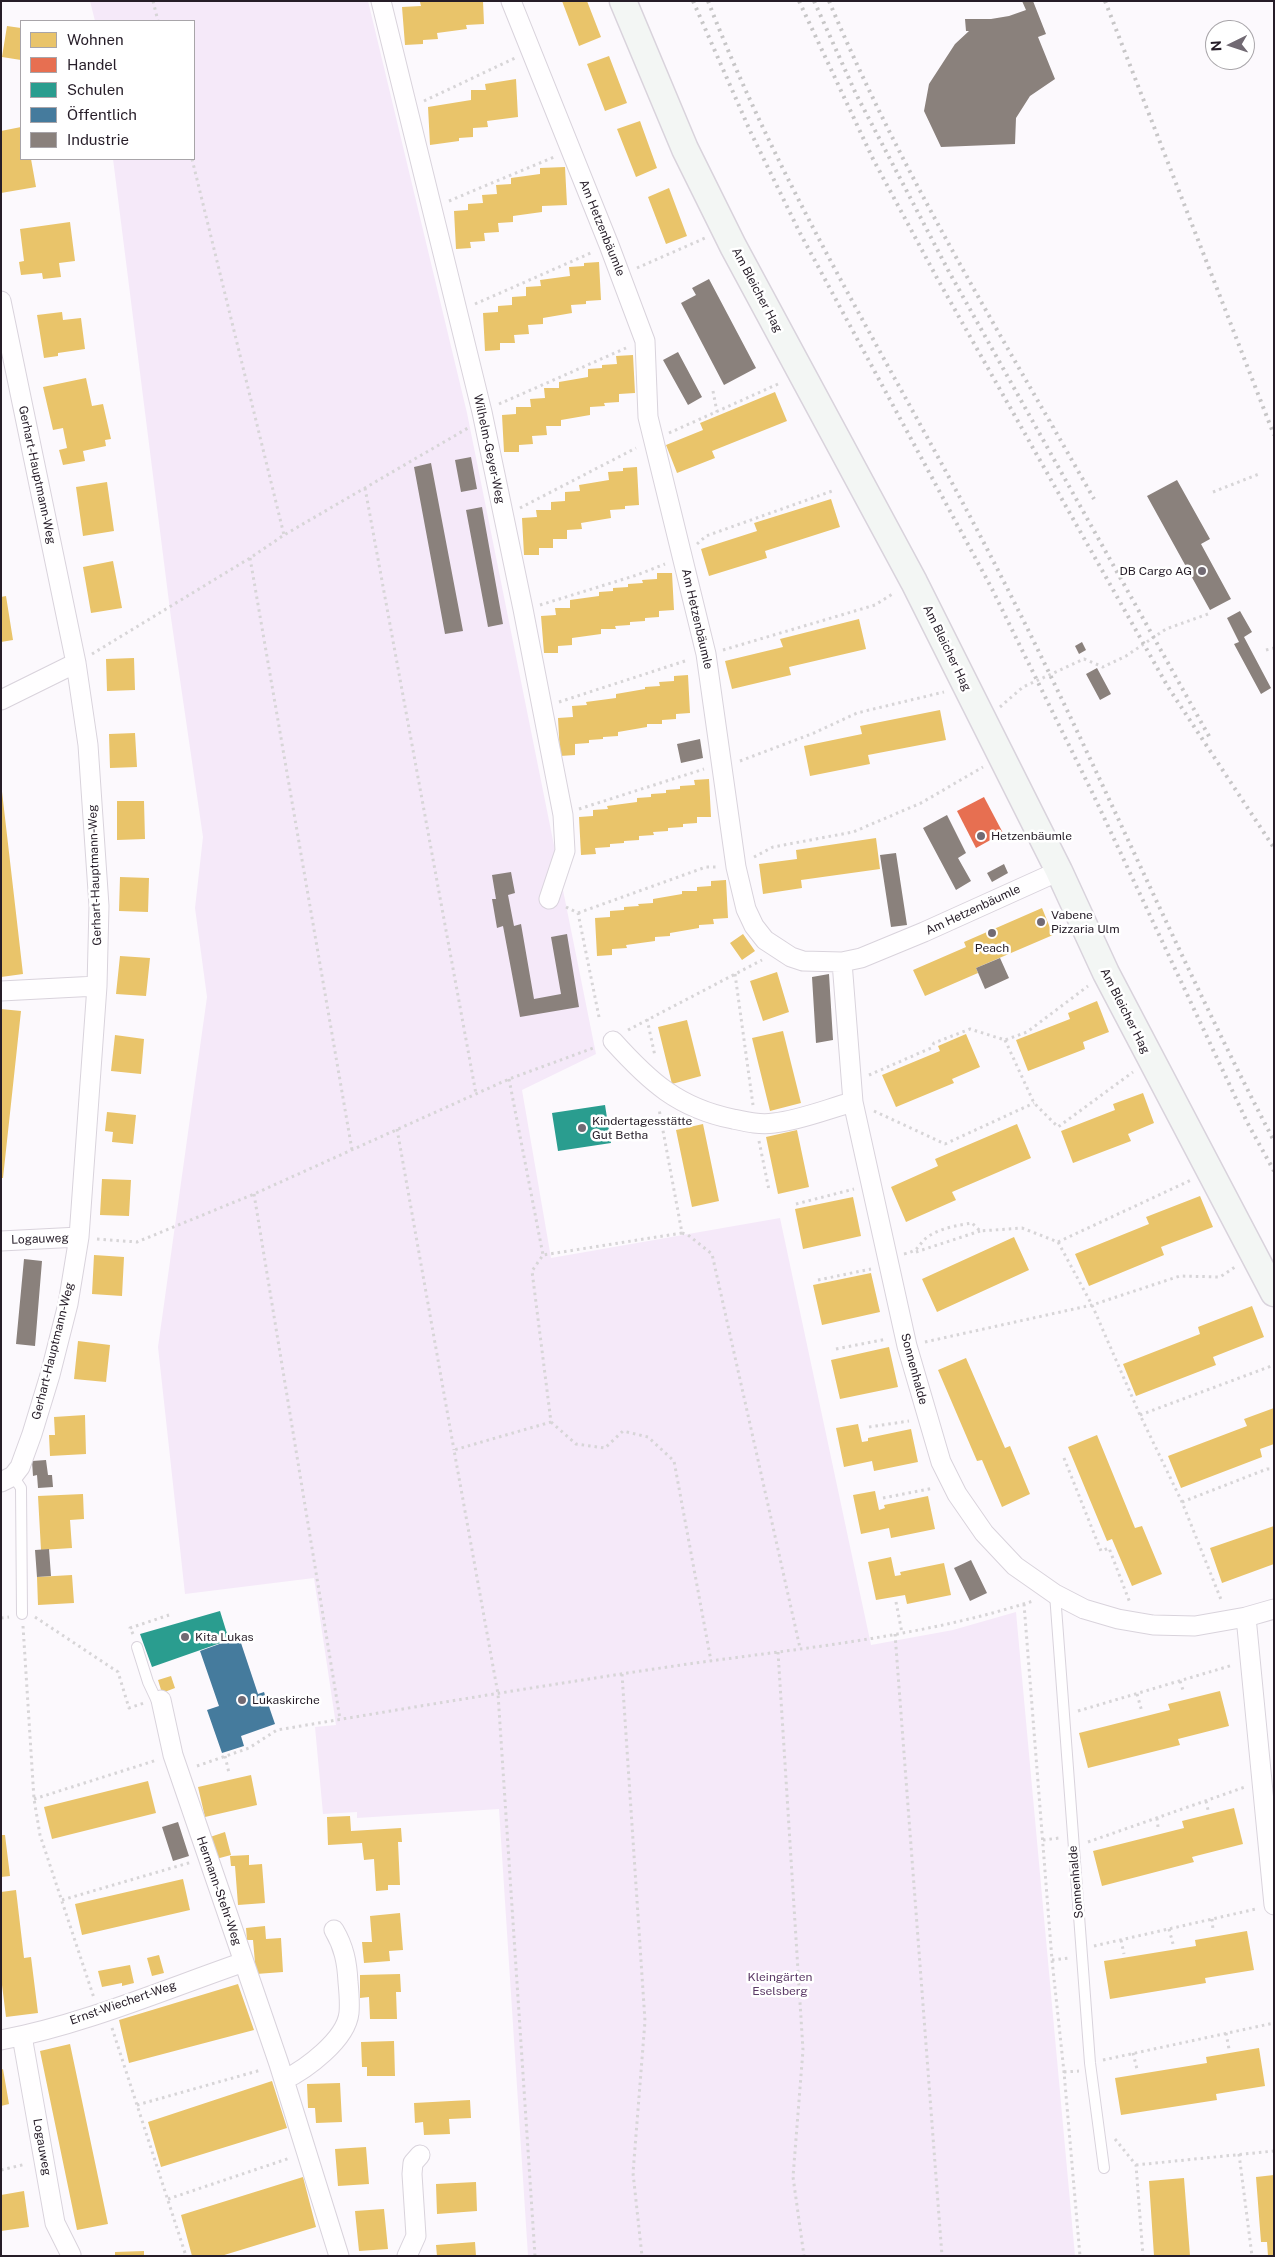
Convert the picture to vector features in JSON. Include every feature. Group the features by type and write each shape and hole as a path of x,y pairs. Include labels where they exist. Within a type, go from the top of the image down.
{"street":[{"name":"Wilhelm-Geyer-Weg","path":"381,1 483,419 524,609 563,815 565,851 549,899"},
{"name":"Am Hetzenbäumle","path":"511,1 532,50 645,340 648,417 706,654 736,867 746,909 754,926 765,940 779,951 803,961 842,962 861,958 924,932 1059,871"},
{"name":"Am Bleicher Hag","path":"623,1 685,149 733,246 914,582 1059,871 1130,1022 1274,1293"},
{"name":"Gerhart-Hauptmann-Weg","path":"1,301 76,663 88,744 99,906 97,986 79,1237 68,1304 50,1375 20,1467 7,1479"},
{"path":"1,700 76,663"},
{"name":"Sonnenhalde","path":"842,962 852,1093 906,1340 941,1462 984,1533 1015,1566 1055,1594 1084,1609 1118,1619 1153,1625 1195,1626 1246,1617 1274,1609"},
{"path":"1,991 97,986"},
{"path":"613,1041 658,1084 685,1104 707,1114 756,1124 786,1121 852,1093"},
{"name":"Logauweg","path":"1,1240 79,1237"},
{"path":"1246,1617 1262,1781 1269,1906"},
{"name":"Hermann-Stehr-Weg","path":"158,1700 176,1764 284,2080 339,2256"},
{"path":"284,2080 310,2064 337,2037 345,2026 349,2014 347,1964 343,1945 334,1930"},
{"name":"Ernst-Wiechert-Weg","path":"1,2040 22,2036 102,2011 244,1962"},
{"name":"Logauweg","path":"22,2036 55,2224 71,2255"},
{"path":"406,2256 416,2236 412,2174 413,2163 420,2155"}],"lane":[{"name":"Gerhart-Hauptmann-Weg","path":"7,1479 21,1488 22,1614"},
{"name":"Sonnenhalde","path":"1055,1594 1090,2063 1104,2168"},
{"path":"137,1647 148,1682 158,1700"}],"path":[{"path":"153,1 158,20"},
{"path":"408,108 532,50"},
{"path":"432,208 570,150"},
{"path":"192,160 284,535"},
{"path":"645,264 706,238"},
{"path":"458,312 609,245"},
{"path":"519,396 645,340"},
{"path":"678,430 778,384"},
{"path":"713,391 717,412"},
{"path":"76,663 250,558 284,535 483,419"},
{"path":"531,502 618,458"},
{"path":"1214,492 1259,474"},
{"path":"365,488 476,1094"},
{"path":"706,536 835,490"},
{"path":"546,604 637,575 683,556"},
{"path":"250,558 352,1150"},
{"path":"734,647 875,605 914,582"},
{"path":"984,721 1023,687 1084,659 1103,667 1126,656 1166,629 1208,614"},
{"path":"1266,650 1274,648"},
{"path":"562,701 669,665"},
{"path":"750,757 857,713 949,690"},
{"path":"736,867 773,847 853,832 921,803 988,764"},
{"path":"580,809 695,771"},
{"path":"549,899 578,913 706,867"},
{"path":"578,913 599,1017"},
{"path":"79,1237 137,1242 254,1194 509,1079 613,1041 635,1024 743,970"},
{"path":"735,974 756,1124 769,1190"},
{"path":"852,1093 930,1048 934,1043 970,1029 1005,1040 1027,1032 1092,983"},
{"path":"646,1018 682,1233"},
{"path":"1005,1040 1034,1103 1058,1127 1134,1072"},
{"path":"509,1079 543,1256"},
{"path":"852,1093 945,1144 1034,1103"},
{"path":"398,1129 498,1694 536,2256"},
{"path":"1058,1242 1192,1179"},
{"path":"796,1204 871,1185"},
{"path":"254,1194 340,1719"},
{"path":"915,1252 929,1236 952,1227 972,1223 980,1231"},
{"path":"818,1280 888,1262 980,1231 1022,1228 1058,1242 1092,1304 1140,1414 1182,1502 1220,1601 1246,1617"},
{"path":"711,1661 674,1462 648,1437 623,1431 605,1448 576,1444 551,1422 532,1271 543,1256 682,1233 688,1235 712,1254 800,1648"},
{"path":"836,1348 906,1340 1092,1304 1180,1276 1220,1278 1241,1263"},
{"path":"1140,1414 1274,1365"},
{"path":"870,1427 927,1418"},
{"path":"454,1450 551,1422"},
{"path":"1064,1458 1101,1551 1109,1548 1138,1623"},
{"path":"1182,1502 1274,1468"},
{"path":"883,1498 952,1483"},
{"path":"34,1799 176,1764 225,1756 249,1748 277,1730 622,1674 902,1633 959,1623 1055,1594"},
{"path":"896,1602 902,1633"},
{"path":"1024,1604 1052,1960 1080,2256"},
{"path":"158,1700 129,1708 118,1672 35,1617 22,1614 34,1799 40,1835 137,2105 186,2256"},
{"path":"137,1647 130,1628 169,1615"},
{"path":"895,1634 942,2256"},
{"path":"778,1652 803,2050 792,2177 804,2256"},
{"path":"1064,1716 1250,1660"},
{"path":"622,1674 645,2021 634,2173 642,2256"},
{"path":"1180,1681 1184,1693"},
{"path":"1137,1694 1142,1712"},
{"path":"225,1756 230,1773"},
{"path":"1073,1847 1262,1781"},
{"path":"1206,1801 1208,1810"},
{"path":"1157,1818 1158,1828"},
{"path":"62,1900 207,1857"},
{"path":"1081,1949 1269,1906"},
{"path":"1212,1919 1213,1930"},
{"path":"1169,1929 1172,1944"},
{"path":"1121,1940 1124,1954"},
{"path":"1090,2063 1274,2023"},
{"path":"1226,2033 1229,2049"},
{"path":"1134,2054 1137,2069"},
{"path":"137,2105 260,2070"},
{"path":"1143,2256 1136,2165 1274,2151"},
{"path":"1239,2154 1252,2256"},
{"path":"1,2170 44,2160"},
{"path":"168,2199 282,2161"}],"green space":[{"name":"Kleingärten Eselsberg","path":"90,1 368,1 467,413 596,1054 522,1090 551,1258 780,1218 871,1645 953,1630 1016,1612 1075,2256 528,2256 499,1809 357,1818 357,1812 323,1814 315,1727 336,1725 314,1578 185,1594 158,1347 207,997 195,908 203,837 171,618 113,160 195,160 195,20 95,20"}],"building: Wohnen":[{"path":"483,1 484,24 466,25 467,29 437,33 438,39 423,40 423,44 405,45 402,7 421,6 420,2"},
{"path":"562,1 587,1 601,37 579,46"},
{"path":"7,26 20,28 20,60 2,57"},
{"path":"609,56 627,103 605,111 587,64"},
{"path":"516,79 518,117 487,121 488,127 473,128 473,137 459,138 459,141 430,145 428,107 471,100 471,90 486,90 485,84"},
{"path":"640,121 657,168 636,177 617,129"},
{"path":"20,127 20,160 31,160 36,187 1,193 1,131"},
{"path":"565,167 567,205 542,206 542,212 513,216 513,222 498,223 499,232 484,233 485,241 470,242 471,248 456,249 454,211 468,210 468,204 483,203 482,195 497,194 496,185 511,184 511,178 540,174 540,168"},
{"path":"669,188 687,236 666,244 648,197"},
{"path":"70,222 75,261 59,263 61,277 43,279 42,273 21,275 19,262 24,261 20,229"},
{"path":"599,262 601,300 571,305 572,313 543,318 543,324 528,325 529,334 514,335 515,343 500,343 500,350 485,351 483,313 498,312 498,306 512,305 512,297 526,296 526,287 541,286 540,280 570,276 569,267"},
{"path":"62,312 63,320 81,318 85,349 58,353 58,356 44,358 37,315"},
{"path":"633,355 635,393 619,394 619,402 604,403 605,406 590,407 590,415 561,420 561,426 546,426 547,435 532,436 533,444 519,445 519,452 504,452 502,415 516,414 516,407 531,407 530,399 545,398 544,388 559,388 559,382 588,377 588,369 602,368 602,365 617,364 616,356"},
{"path":"86,378 92,406 103,404 111,439 105,440 106,446 83,451 85,461 63,465 59,450 67,448 63,428 53,430 43,387"},
{"path":"775,392 787,421 712,451 715,458 677,473 666,445 703,430 700,423"},
{"path":"637,467 639,505 625,506 625,509 610,510 611,518 581,523 582,529 567,530 567,539 553,539 553,548 539,548 539,555 524,555 522,518 537,517 536,510 551,510 551,502 565,501 565,492 580,491 579,485 609,480 608,472 623,471 623,468"},
{"path":"107,482 114,531 83,536 76,487"},
{"path":"831,499 840,527 765,551 767,558 709,576 701,549 757,531 754,523"},
{"path":"113,561 122,608 91,613 83,567"},
{"path":"657,573 672,573 674,610 659,611 659,617 645,618 645,621 630,622 630,625 615,626 616,629 601,629 601,634 572,638 572,645 558,646 558,653 544,653 541,616 556,615 555,608 570,608 570,600 599,596 599,592 613,591 613,588 628,587 628,584 643,583 642,580 657,579"},
{"path":"6,596 13,640 1,642 1,597"},
{"path":"859,619 866,649 789,667 791,675 732,689 725,661 783,647 780,639"},
{"path":"134,658 135,690 107,691 106,659"},
{"path":"688,675 690,713 676,714 676,719 662,720 662,724 647,724 647,727 618,732 618,736 603,737 603,739 589,740 589,743 575,744 575,755 560,756 558,718 573,717 572,706 587,705 586,702 616,698 616,694 645,689 645,687 660,686 659,682 674,681 674,676"},
{"path":"940,710 946,740 868,755 870,764 810,776 804,746 862,734 860,726"},
{"path":"135,733 137,767 110,768 109,734"},
{"path":"709,779 711,817 697,817 697,823 683,824 683,827 668,828 668,831 653,832 654,835 639,836 639,840 610,844 610,847 595,848 596,854 581,855 579,817 593,816 593,810 608,809 607,806 637,802 637,798 651,797 651,794 666,793 666,790 680,789 680,786 695,785 694,780"},
{"path":"1,783 23,974 1,977"},
{"path":"117,801 144,801 145,839 117,840"},
{"path":"876,838 880,869 801,880 802,888 763,894 759,864 797,859 796,850"},
{"path":"120,877 149,878 148,912 119,911"},
{"path":"726,880 728,918 713,919 714,924 699,925 699,928 670,933 670,936 655,937 655,941 626,945 627,948 612,949 612,955 597,956 595,918 610,917 610,911 624,910 624,907 639,906 638,904 653,903 653,899 682,894 682,891 697,891 697,887 711,886 711,881"},
{"path":"1042,908 1053,935 976,968 978,973 925,996 913,970 966,947 964,942"},
{"path":"743,934 755,951 742,960 730,943"},
{"path":"120,956 150,958 146,996 116,994"},
{"path":"777,972 789,1012 763,1021 750,981"},
{"path":"1097,1001 1109,1032 1083,1042 1085,1049 1028,1071 1016,1040 1070,1019 1068,1013"},
{"path":"1,1009 21,1011 3,1178 1,1178"},
{"path":"687,1020 701,1076 672,1084 658,1027"},
{"path":"783,1031 801,1103 770,1111 752,1038"},
{"path":"966,1034 980,1067 952,1079 954,1083 896,1107 882,1075 940,1051 938,1046"},
{"path":"115,1035 144,1039 141,1074 111,1071"},
{"path":"1143,1093 1154,1123 1128,1134 1131,1141 1073,1163 1061,1131 1115,1110 1113,1104"},
{"path":"107,1112 136,1115 133,1144 112,1142 113,1132 105,1131"},
{"path":"703,1124 719,1201 692,1207 676,1130"},
{"path":"1017,1124 1031,1158 952,1192 956,1200 906,1222 891,1187 938,1166 935,1159"},
{"path":"797,1130 809,1187 778,1194 766,1137"},
{"path":"102,1179 131,1180 129,1216 100,1215"},
{"path":"1200,1196 1213,1227 1161,1247 1164,1255 1089,1286 1075,1254 1149,1224 1146,1217"},
{"path":"853,1197 861,1236 803,1249 795,1209"},
{"path":"1014,1237 1029,1270 937,1312 922,1279"},
{"path":"94,1255 124,1257 122,1296 92,1294"},
{"path":"871,1273 880,1312 822,1325 813,1285"},
{"path":"1252,1306 1264,1337 1213,1357 1216,1365 1136,1396 1123,1364 1200,1334 1198,1327"},
{"path":"78,1341 110,1345 106,1382 74,1379"},
{"path":"889,1347 898,1387 840,1399 831,1360"},
{"path":"966,1358 1005,1448 1010,1446 1030,1494 1002,1507 982,1460 977,1461 938,1370"},
{"path":"1274,1408 1274,1444 1260,1449 1262,1457 1181,1488 1168,1456 1247,1426 1244,1419"},
{"path":"85,1415 86,1454 50,1456 49,1435 55,1435 54,1417"},
{"path":"858,1424 862,1442 868,1441 868,1438 911,1429 918,1462 874,1471 872,1461 844,1467 836,1428"},
{"path":"1097,1435 1135,1528 1142,1526 1162,1574 1132,1586 1112,1539 1107,1541 1068,1447"},
{"path":"875,1491 879,1510 885,1508 884,1505 928,1496 935,1529 891,1538 889,1528 861,1534 853,1495"},
{"path":"83,1494 84,1519 70,1520 72,1548 41,1550 38,1496"},
{"path":"1274,1526 1274,1564 1222,1583 1210,1548"},
{"path":"891,1557 895,1576 901,1575 900,1572 944,1563 951,1595 907,1604 905,1595 876,1600 868,1562"},
{"path":"72,1575 74,1603 38,1605 37,1577"},
{"path":"171,1676 175,1688 162,1693 158,1680"},
{"path":"1220,1691 1229,1726 1178,1739 1180,1745 1088,1768 1079,1733 1170,1710 1168,1704"},
{"path":"251,1775 257,1805 205,1817 198,1787"},
{"path":"148,1781 156,1813 52,1839 44,1807"},
{"path":"1234,1808 1243,1844 1192,1857 1194,1862 1102,1886 1093,1851 1184,1828 1182,1821"},
{"path":"350,1816 351,1831 401,1828 402,1842 398,1842 400,1885 388,1885 388,1890 376,1891 374,1859 364,1860 362,1843 328,1845 327,1817"},
{"path":"225,1832 231,1855 216,1859 210,1837"},
{"path":"1,1835 5,1835 10,1876 1,1877"},
{"path":"249,1855 249,1865 262,1864 265,1903 238,1905 235,1866 231,1866 230,1856"},
{"path":"183,1879 190,1910 82,1935 75,1904"},
{"path":"16,1890 24,1958 31,1957 38,2013 6,2017 1,1977 1,1892"},
{"path":"400,1913 403,1950 389,1951 390,1961 364,1963 362,1942 372,1942 370,1916"},
{"path":"265,1926 266,1939 281,1938 283,1972 256,1974 253,1940 247,1940 246,1928"},
{"path":"1247,1931 1254,1970 1205,1978 1206,1983 1110,1999 1104,1961 1196,1946 1195,1940"},
{"path":"159,1955 164,1973 152,1976 147,1958"},
{"path":"130,1965 134,1983 102,1987 98,1971"},
{"path":"400,1974 401,1992 396,1992 397,2019 370,2019 369,1997 360,1998 360,1975"},
{"path":"238,1984 254,2030 129,2063 119,2020"},
{"path":"394,2041 395,2076 367,2076 367,2067 362,2067 361,2042"},
{"path":"70,2044 108,2224 77,2230 40,2051"},
{"path":"1259,2048 1265,2086 1216,2094 1217,2100 1121,2115 1115,2078 1207,2063 1206,2057"},
{"path":"3,2069 9,2104 1,2106 1,2070"},
{"path":"272,2081 287,2128 161,2167 148,2122"},
{"path":"340,2083 342,2122 316,2123 315,2108 308,2108 307,2084"},
{"path":"470,2100 471,2118 449,2119 450,2134 424,2135 423,2122 415,2123 414,2103"},
{"path":"366,2147 369,2184 338,2186 335,2149"},
{"path":"1274,2175 1274,2256 1268,2256 1267,2242 1261,2242 1256,2177"},
{"path":"303,2177 316,2227 221,2256 192,2256 181,2215"},
{"path":"1184,2178 1190,2256 1154,2256 1149,2181"},
{"path":"476,2182 477,2211 437,2214 436,2184"},
{"path":"24,2191 29,2227 1,2231 1,2195"},
{"path":"384,2209 388,2249 359,2251 355,2211"},
{"path":"475,2242 476,2256 437,2256 436,2245"},
{"path":"144,2251 144,2256 115,2256 115,2252"}],"building: Handel":[{"path":"984,797 1003,833 976,848 957,811"}],"building: Schulen":[{"name":"Kindertagesstätte Gut Betha","path":"605,1105 611,1143 558,1151 552,1113"},
{"name":"Kita Lukas","path":"220,1611 229,1640 152,1667 140,1634"}],"building: Öffentlich":[{"name":"Lukaskirche","path":"239,1637 258,1694 264,1692 275,1724 241,1736 244,1746 222,1753 207,1710 219,1706 200,1651"}],"building: Industrie":[{"path":"1022,1 1033,1 1046,34 1038,37 1055,79 1030,96 1016,118 1015,144 941,147 924,111 929,84 955,44 969,31 966,31 965,19 991,19 1009,16 1026,10"},
{"path":"709,279 756,368 724,385 681,303 696,295 692,288"},
{"path":"678,352 702,397 688,405 663,360"},
{"path":"471,457 477,489 461,492 455,460"},
{"path":"431,463 463,631 445,634 414,467"},
{"name":"DB Cargo AG","path":"1177,480 1210,539 1201,544 1231,599 1210,610 1147,496"},
{"path":"482,507 503,624 488,627 466,510"},
{"path":"1240,611 1252,632 1244,637 1271,688 1261,694 1234,644 1239,642 1227,618"},
{"path":"1082,642 1086,650 1079,654 1075,646"},
{"path":"1097,668 1111,694 1100,700 1086,674"},
{"path":"700,739 703,758 681,763 677,744"},
{"path":"947,815 966,853 958,858 971,881 956,890 923,828"},
{"path":"896,853 907,925 891,927 880,855"},
{"path":"1004,864 1008,873 992,882 987,873"},
{"path":"511,872 515,893 508,895 514,926 521,924 534,999 561,994 551,937 567,934 579,1007 520,1017 503,926 497,928 492,899 496,899 492,875"},
{"path":"1000,958 1009,978 985,989 976,968"},
{"path":"829,974 833,1040 816,1043 812,977"},
{"path":"24,1259 42,1261 35,1346 16,1344"},
{"path":"46,1460 48,1475 52,1475 53,1487 38,1488 37,1475 33,1476 32,1461"},
{"path":"49,1549 51,1576 37,1577 35,1550"},
{"path":"971,1560 987,1593 970,1601 954,1568"},
{"path":"178,1822 189,1856 173,1861 162,1827"}],"railway":[{"path":"693,1 751,133 800,233 991,587 1092,792 1247,1122 1274,1171"},
{"path":"708,1 739,76 811,223 966,510 1039,651 1205,1002 1274,1141"},
{"path":"799,1 873,159 937,278 1168,687 1274,848"},
{"path":"814,1 856,94 948,270 1210,738"},
{"path":"829,1 888,129 921,192 954,254 1094,499"},
{"path":"1105,1 1274,435"}],"place":[{"name":"DB Cargo AG","path":"1202,571"},
{"name":"Hetzenbäumle","path":"981,836"},
{"name":"Vabene Pizzaria Ulm","path":"1041,922"},
{"name":"Peach","path":"992,933"},
{"name":"Kindertagesstätte Gut Betha","path":"582,1128"},
{"name":"Kita Lukas","path":"185,1637"},
{"name":"Lukaskirche","path":"242,1700"}]}
